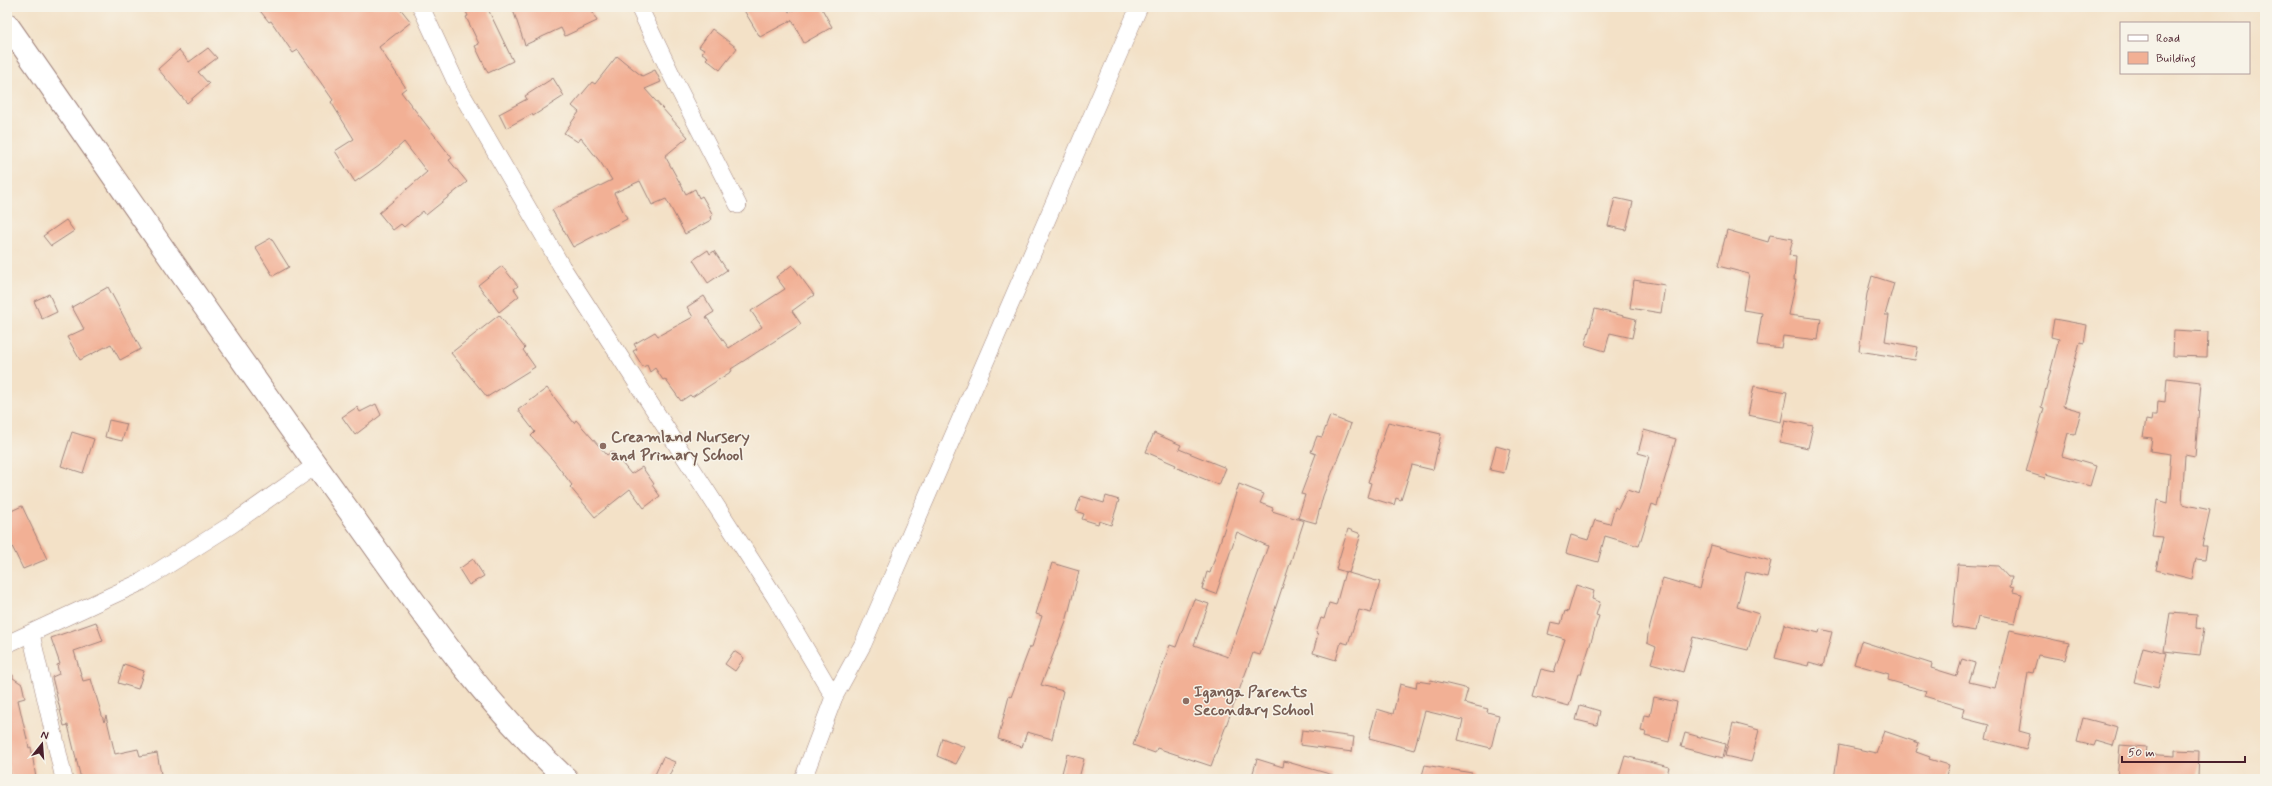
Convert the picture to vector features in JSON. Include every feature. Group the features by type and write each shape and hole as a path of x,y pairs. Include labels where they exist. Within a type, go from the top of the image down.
{"main road":[{"path":"7,24 316,465 452,652 531,746 568,779"}],"street":[{"path":"421,7 460,91 562,267 775,597 834,696"},
{"path":"639,7 673,78 738,205"},
{"path":"803,779 834,696 863,644 1139,7"},
{"path":"7,644 141,582 231,526 316,465"},
{"path":"31,634 64,779"}],"building":[{"path":"257,7 399,7 411,22 379,47 406,88 401,92 452,158 449,160 467,182 426,215 423,211 404,227 401,224 393,230 379,213 427,172 404,142 379,165 355,182 335,151 354,139 331,102 333,100 298,50 293,53 271,21 269,22"},
{"path":"464,7 487,7 513,61 488,73 475,46 479,44 466,17 468,16"},
{"path":"512,7 590,7 597,21 565,36 561,28 525,45"},
{"path":"742,7 787,7 789,12 799,7 821,7 832,27 804,43 792,20 760,37"},
{"path":"712,29 737,48 720,70 706,59 708,57 702,53 704,50 699,47"},
{"path":"208,48 217,58 198,72 209,84 187,103 158,69 179,50 189,62"},
{"path":"617,56 642,76 655,70 661,82 645,89 688,137 665,156 686,194 695,189 699,198 702,196 713,215 710,217 711,220 685,234 666,199 652,205 640,181 614,193 627,219 573,247 552,210 612,180 601,163 581,138 578,142 564,133 579,112 572,106 592,82 595,84"},
{"path":"553,78 564,96 533,116 532,114 506,128 499,114 527,99 525,96"},
{"path":"1615,198 1633,202 1626,230 1608,226"},
{"path":"66,220 74,231 51,246 43,236"},
{"path":"1727,230 1768,242 1770,235 1793,239 1789,255 1796,256 1794,280 1796,280 1789,315 1821,319 1818,340 1783,336 1781,348 1757,345 1762,313 1743,310 1749,274 1718,266"},
{"path":"271,238 289,267 273,276 255,247"},
{"path":"708,250 710,254 714,251 727,270 708,283 693,260"},
{"path":"792,265 814,295 792,311 801,324 731,369 732,371 692,397 690,395 681,401 655,368 650,372 647,365 643,367 633,351 637,349 634,344 655,332 658,336 693,317 687,307 704,296 714,312 706,317 729,348 762,327 751,311 785,289 776,277"},
{"path":"502,266 518,286 514,289 519,296 499,312 478,285"},
{"path":"1872,276 1894,283 1885,315 1889,315 1885,341 1918,347 1915,360 1859,351 1867,294"},
{"path":"1634,280 1665,285 1661,313 1630,308"},
{"path":"108,287 141,349 120,360 111,344 80,360 67,337 84,329 72,307"},
{"path":"49,294 57,312 42,319 34,301"},
{"path":"1595,309 1636,319 1632,338 1610,333 1605,351 1585,345"},
{"path":"499,315 525,348 523,350 535,367 487,397 451,353"},
{"path":"2054,319 2087,325 2084,343 2080,342 2063,406 2081,411 2075,434 2068,433 2062,456 2096,466 2090,486 2046,474 2045,478 2026,472 2044,408 2041,407 2059,339 2051,337"},
{"path":"2174,330 2208,332 2207,357 2173,356"},
{"path":"2167,378 2201,382 2195,457 2185,455 2182,504 2210,510 2202,546 2207,546 2205,560 2196,559 2192,579 2156,570 2163,537 2152,536 2157,500 2167,503 2171,454 2150,451 2152,438 2143,437 2146,420 2151,421 2152,415 2157,415 2158,401 2165,402"},
{"path":"1754,386 1787,392 1781,422 1748,415"},
{"path":"547,388 574,423 576,420 607,455 612,451 631,474 642,467 654,484 652,485 660,496 644,508 630,489 595,517 570,487 572,485 553,460 531,436 535,432 518,410"},
{"path":"376,404 381,415 355,435 342,417 357,407 360,412"},
{"path":"1330,416 1351,424 1323,496 1316,523 1298,518 1305,495 1301,494 1316,454 1311,452 1317,436 1322,437"},
{"path":"109,420 127,424 122,441 105,437"},
{"path":"1785,420 1813,426 1808,448 1780,442"},
{"path":"1388,422 1441,434 1433,470 1412,465 1401,500 1396,498 1394,505 1367,497 1371,483 1368,482"},
{"path":"1644,430 1676,439 1657,506 1652,504 1639,546 1605,536 1598,562 1566,553 1571,535 1588,540 1595,520 1610,524 1615,507 1618,509 1627,490 1639,494 1649,456 1638,453"},
{"path":"72,432 94,439 83,473 61,466"},
{"path":"1154,433 1181,445 1179,449 1226,468 1219,485 1175,467 1176,465 1146,452"},
{"path":"1496,446 1510,450 1504,473 1490,470"},
{"path":"1239,484 1264,494 1260,503 1273,508 1272,511 1304,521 1260,655 1253,653 1211,766 1157,748 1155,753 1133,745 1170,645 1176,647 1194,599 1209,604 1194,645 1228,657 1268,546 1237,532 1216,594 1202,589 1207,572 1210,573"},
{"path":"1081,496 1104,503 1106,496 1119,500 1111,525 1099,521 1098,524 1082,519 1084,514 1076,511"},
{"path":"22,506 47,559 23,569 7,536 7,513"},
{"path":"1348,529 1361,534 1349,573 1336,569"},
{"path":"1711,545 1771,561 1767,577 1746,572 1737,607 1759,614 1748,650 1693,637 1683,672 1651,663 1656,647 1647,643 1648,634 1663,578 1700,589"},
{"path":"473,559 484,576 469,585 459,569"},
{"path":"1052,563 1079,571 1066,622 1041,685 1063,691 1052,739 1027,732 1022,747 998,739 1009,696 1011,697 1030,647 1032,647 1042,616 1036,614"},
{"path":"1958,564 1998,566 2008,577 2012,577 2010,587 2014,588 2013,592 2022,594 2015,624 1978,617 1975,631 1952,627"},
{"path":"1345,572 1380,582 1371,613 1359,610 1348,644 1341,642 1336,660 1313,653 1318,634 1316,633 1321,618 1324,619 1329,603 1336,605"},
{"path":"1576,585 1594,591 1592,599 1600,602 1596,615 1599,616 1581,674 1578,674 1569,706 1533,696 1541,669 1554,672 1565,639 1548,634 1551,622 1561,624 1565,611 1568,612"},
{"path":"2170,613 2197,615 2196,628 2204,629 2200,655 2164,651"},
{"path":"96,622 103,641 74,651 83,681 91,679 104,722 106,716 115,754 138,749 140,756 157,753 161,774 135,779 81,779 68,725 64,726 52,677 59,674 57,665 60,664 51,638"},
{"path":"1784,624 1819,633 1820,629 1832,632 1823,666 1809,662 1808,666 1775,658"},
{"path":"2010,630 2069,643 2065,660 2038,655 2033,673 2028,672 2019,731 2030,734 2026,750 1986,739 1989,725 1962,718 1964,708 1924,696 1926,691 1888,680 1889,674 1854,664 1861,641 1932,664 1931,668 1957,676 1962,659 1975,663 1969,682 1995,688"},
{"path":"2143,647 2167,653 2158,688 2134,682"},
{"path":"734,651 744,658 735,671 725,664"},
{"path":"124,664 144,671 138,689 118,683"},
{"path":"7,674 13,675 13,678 22,684 25,698 18,700 29,748 31,747 36,778 11,779 9,766 7,766"},
{"path":"1431,680 1468,689 1464,703 1488,709 1487,712 1499,715 1491,748 1458,740 1463,720 1425,711 1414,750 1369,738 1377,709 1393,714 1400,684 1416,688 1417,681 1430,683"},
{"path":"1654,697 1677,702 1669,742 1645,736 1646,732 1641,731 1644,715 1650,716"},
{"path":"1580,705 1600,711 1597,725 1576,720"},
{"path":"2083,718 2118,727 2113,746 2096,741 2094,746 2077,742"},
{"path":"1733,723 1759,730 1751,762 1725,756"},
{"path":"1302,730 1354,737 1352,752 1300,745"},
{"path":"1884,731 1919,743 1916,752 1930,757 1929,759 1949,765 1945,779 1834,779 1839,745 1876,753"},
{"path":"1685,733 1726,744 1723,758 1681,747"},
{"path":"942,738 965,747 956,764 937,756"},
{"path":"2120,745 2146,747 2145,754 2175,756 2175,750 2199,751 2198,778 2117,779"},
{"path":"1067,754 1084,759 1079,778 1062,773"},
{"path":"1625,756 1669,767 1666,779 1631,779 1619,776"},
{"path":"663,757 675,762 668,779 653,779"},
{"path":"1257,759 1283,767 1284,761 1333,775 1333,779 1263,779 1252,776"},
{"path":"1425,765 1472,773 1472,779 1421,779"}],"place":[{"name":"Creamland Nursery and Primary School","path":"603,446"},
{"name":"Iganga Parents Secondary School","path":"1186,701"}]}
